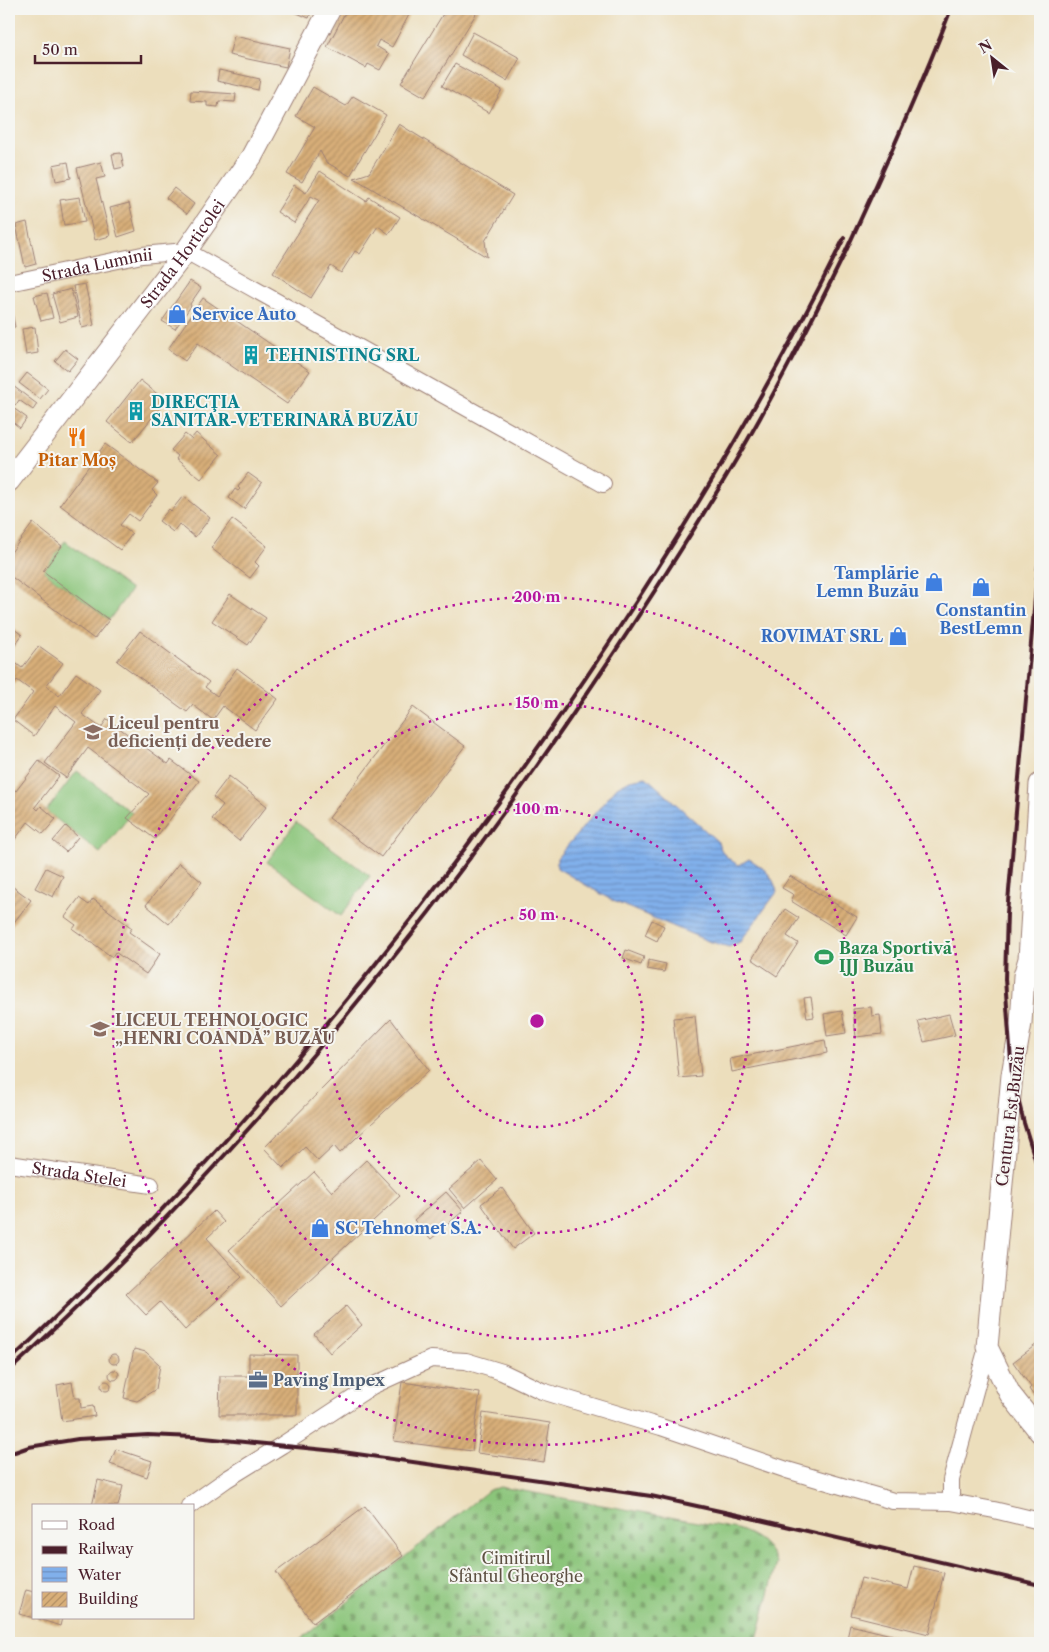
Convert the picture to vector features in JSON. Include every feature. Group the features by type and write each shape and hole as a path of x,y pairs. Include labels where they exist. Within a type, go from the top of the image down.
{"main road":[{"name":"Strada Horticolei","path":"9,481 186,251 252,156 330,9"},
{"name":"Centura Est Buzău","path":"987,1347 1012,1075 1021,1023 1024,976 1034,959 1040,784"},
{"path":"987,1347 1010,1394 1040,1432"}],"street":[{"name":"Strada Luminii","path":"9,283 142,255 186,251"},
{"path":"186,251 603,484"},
{"name":"Strada Stelei","path":"9,1164 151,1185"},
{"path":"951,1502 951,1480 987,1347"},
{"path":"192,1504 227,1479 372,1386 431,1359 466,1362 502,1372 542,1391 661,1427 787,1470 894,1501 951,1502 1040,1521"}],"green space":[{"path":"65,541 131,590 109,620 43,571"},
{"path":"77,771 132,813 100,853 46,811"},
{"path":"296,822 370,876 341,916 267,862"},
{"name":"Cimitirul Sfântul Gheorghe","path":"501,1487 737,1529 756,1538 769,1550 777,1563 756,1643 296,1643 489,1490"}],"water":[{"path":"646,777 718,842 721,850 728,858 739,865 749,859 763,869 773,881 777,892 740,942 729,947 708,941 613,901 557,868 557,858 617,787 630,780"}],"building":[{"path":"287,9 312,9 309,18"},
{"path":"347,9 406,9 411,11 392,47 379,40 376,46 389,54 380,70 368,64 366,68 327,47"},
{"path":"446,9 479,9 425,97 401,83"},
{"path":"473,32 520,58 507,81 461,55"},
{"path":"234,36 290,48 286,67 229,55"},
{"path":"455,64 502,90 489,113 442,86"},
{"path":"219,70 260,79 258,90 217,81"},
{"path":"313,87 346,106 353,96 386,115 350,176 326,162 320,151 302,182 287,174 315,127 296,116"},
{"path":"191,91 236,94 235,102 219,101 218,107 207,106 207,102 190,101"},
{"path":"399,124 513,195 485,241 487,257 354,178 369,173"},
{"path":"121,153 124,167 115,169 112,154"},
{"path":"68,162 71,178 56,181 53,165"},
{"path":"101,162 105,177 96,179 110,236 95,240 77,168"},
{"path":"320,171 366,201 369,197 400,217 389,234 378,226 360,254 355,251 341,273 331,266 311,298 273,273 319,200 311,196 294,223 277,212 294,185 306,193"},
{"path":"174,188 194,204 187,214 166,198"},
{"path":"80,197 85,222 64,225 60,200"},
{"path":"129,203 136,231 118,237 110,208"},
{"path":"27,222 36,264 25,267 16,225"},
{"name":"Service Auto","path":"190,281 201,288 175,329 162,321"},
{"path":"85,284 94,325 82,328 73,286"},
{"path":"71,289 78,317 60,322 52,294"},
{"path":"47,293 53,318 41,321 34,296"},
{"name":"TEHNISTING SRL","path":"203,298 310,371 287,404 198,343 185,361 168,349"},
{"path":"12,312 15,327 9,328 9,313"},
{"path":"35,327 38,353 26,355 22,329"},
{"path":"65,349 78,359 68,371 55,361"},
{"path":"27,373 48,389 40,399 19,383"},
{"name":"DIRECŢIA SANITAR-VETERINARĂ BUZĂU","path":"140,380 166,401 132,442 107,422"},
{"path":"9,383 37,404 33,410 19,400 16,405 9,400"},
{"path":"9,405 27,418 20,428 9,419"},
{"path":"196,433 221,455 201,479 176,459 178,456 171,450 185,434 191,439"},
{"path":"105,444 158,483 152,490 157,495 138,521 129,514 120,525 132,534 120,550 60,505"},
{"path":"248,473 262,483 244,509 229,498 235,489 238,491 240,489 238,487"},
{"path":"183,496 210,518 195,537 179,524 173,532 159,521 169,509 171,511"},
{"path":"232,519 267,546 255,562 259,566 250,578 211,548"},
{"path":"33,523 62,546 43,571 109,620 94,639 9,575 9,555"},
{"path":"230,594 266,618 248,645 212,621"},
{"path":"9,625 22,635 9,653"},
{"path":"140,631 209,682 205,687 217,696 237,668 278,699 255,730 223,706 213,720 193,705 187,712 117,661"},
{"name":"Liceul pentru deficienți de vedere","path":"39,646 63,663 46,686 59,696 76,673 100,690 82,714 101,728 107,719 168,764 171,760 199,781 155,839 127,818 149,794 88,748 66,778 45,763 76,722 55,706 34,736 13,720 33,692 17,680 9,692 9,658 22,668"},
{"path":"413,707 465,746 381,857 329,818"},
{"path":"39,761 59,776 35,807 38,810 41,806 56,819 43,834 28,822 13,842 9,838 9,785 16,791"},
{"path":"229,776 267,806 239,841 212,819 223,805 213,797"},
{"path":"66,826 78,837 66,852 53,841"},
{"path":"179,863 202,882 169,924 146,905"},
{"path":"46,868 63,876 53,897 35,888"},
{"path":"790,876 857,917 846,935 791,901 794,895 782,888"},
{"path":"9,884 31,900 9,929"},
{"path":"79,898 89,905 93,899 132,928 129,932 160,954 146,974 115,952 112,957 73,929 76,925 65,917"},
{"path":"785,909 799,918 787,936 798,943 777,976 752,959"},
{"path":"652,920 664,926 657,941 645,935"},
{"path":"626,950 644,957 641,965 623,958"},
{"path":"648,960 666,964 664,972 647,969"},
{"path":"811,997 814,1017 807,1018 804,998"},
{"path":"871,1007 872,1016 880,1015 882,1034 856,1037 853,1009"},
{"path":"842,1011 846,1033 827,1036 824,1014"},
{"path":"949,1014 955,1035 924,1042 918,1021"},
{"path":"695,1016 701,1076 679,1078 673,1018"},
{"path":"391,1019 429,1070 340,1153 334,1146 318,1161 305,1147 283,1168 264,1148"},
{"path":"825,1040 827,1053 732,1072 730,1059"},
{"path":"366,1160 400,1196 281,1306 229,1250 314,1172 332,1192"},
{"path":"481,1161 497,1180 465,1208 449,1189"},
{"path":"502,1188 534,1233 513,1249 481,1204"},
{"path":"446,1192 463,1211 431,1239 414,1220"},
{"path":"214,1211 224,1222 207,1238 242,1277 185,1330 160,1302 146,1315 126,1294"},
{"path":"346,1306 362,1325 330,1353 314,1334"},
{"path":"1037,1344 1040,1348 1040,1396 1036,1399 1029,1389 1031,1387 1013,1362"},
{"path":"134,1349 146,1352 160,1365 156,1389 137,1401 124,1398"},
{"path":"114,1354 119,1359 114,1364 109,1359"},
{"path":"249,1354 297,1355 297,1415 219,1415 220,1376 249,1376"},
{"path":"114,1370 119,1375 114,1380 109,1375"},
{"path":"106,1381 111,1386 106,1391 101,1386"},
{"path":"72,1382 75,1398 80,1398 81,1408 93,1406 95,1416 62,1421 57,1385"},
{"path":"402,1382 480,1393 472,1451 394,1441"},
{"path":"483,1413 550,1423 544,1462 477,1453"},
{"path":"116,1449 152,1461 147,1477 110,1464"},
{"path":"98,1480 123,1486 118,1504 92,1504"},
{"path":"365,1506 403,1556 313,1623 276,1572"},
{"path":"914,1566 944,1573 929,1634 851,1615 861,1578 908,1589"},
{"path":"26,1590 32,1592 32,1617 19,1614"},
{"path":"42,1620 62,1620 60,1626"},
{"path":"850,1625 904,1638 903,1643 846,1643"}],"railway":[{"path":"9,1371 88,1297 164,1220 309,1060 378,977 444,892 509,805 571,717 692,533 775,390 817,310 858,225 913,102 951,9"},
{"path":"9,1361 63,1310 150,1222 243,1121 377,963 461,854 596,663 685,525 768,384 844,238"},
{"path":"1040,542 1007,913 1005,979 1012,1075 1040,1175"},
{"path":"9,1454 29,1447 78,1439 148,1435 194,1437 336,1451 651,1496 1040,1585"}],"place":[{"name":"Service Auto","path":"177,314"},
{"name":"TEHNISTING SRL","path":"251,355"},
{"name":"DIRECŢIA SANITAR-VETERINARĂ BUZĂU","path":"136,411"},
{"name":"Pitar Moș","path":"77,437"},
{"name":"Tamplărie Lemn Buzău","path":"934,582"},
{"name":"Constantin BestLemn","path":"981,587"},
{"name":"ROVIMAT SRL","path":"898,636"},
{"name":"Liceul pentru deficienți de vedere","path":"93,732"},
{"name":"Baza Sportivă IJJ Buzău","path":"824,957"},
{"name":"LICEUL TEHNOLOGIC „HENRI COANDĂ” BUZĂU","path":"100,1029"},
{"name":"SC Tehnomet S.A.","path":"320,1228"},
{"name":"Paving Impex","path":"258,1380"}]}
